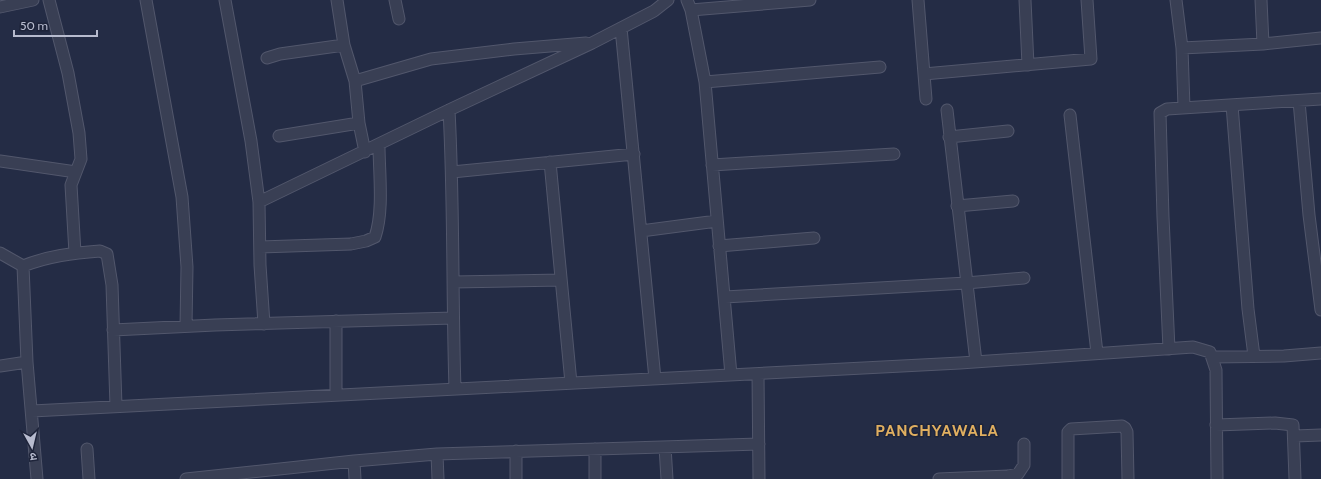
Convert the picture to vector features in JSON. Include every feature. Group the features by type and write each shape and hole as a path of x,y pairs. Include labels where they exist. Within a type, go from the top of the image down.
{"street":[{"path":"0,6 33,0"},
{"path":"49,0 68,74 79,133 81,159 71,185 75,253"},
{"path":"146,0 182,197 187,267 186,326"},
{"path":"225,0 251,142 259,202 264,324"},
{"path":"337,0 344,45 355,81 359,123 365,152"},
{"path":"395,0 399,19"},
{"path":"259,202 592,43 654,11 668,0"},
{"path":"731,375 705,82 689,5 810,0"},
{"path":"918,0 926,99"},
{"path":"1025,0 1028,65"},
{"path":"924,74 1091,59 1087,0"},
{"path":"1176,0 1182,48 1184,108"},
{"path":"1261,0 1263,44"},
{"path":"621,28 655,379"},
{"path":"1182,48 1263,44 1321,38"},
{"path":"355,81 431,59 514,49 592,43"},
{"path":"267,58 280,54 344,45"},
{"path":"705,82 880,67"},
{"path":"1169,348 1160,113 1167,109 1321,99"},
{"path":"1299,101 1309,216 1319,279 1321,310"},
{"path":"1232,105 1248,309 1254,356"},
{"path":"449,110 452,172 452,318 455,389"},
{"path":"947,110 976,362"},
{"path":"1070,116 1097,353"},
{"path":"279,136 359,123"},
{"path":"949,137 1008,132"},
{"path":"260,247 350,244 366,242 375,237 378,228 379,207 379,145"},
{"path":"452,172 634,154"},
{"path":"712,165 894,154"},
{"path":"0,161 76,172"},
{"path":"550,162 571,383"},
{"path":"957,206 1013,201"},
{"path":"641,231 717,222"},
{"path":"719,246 814,238"},
{"path":"0,253 23,266 42,259 75,253 100,251 107,254 112,285 116,406"},
{"path":"23,266 27,362 38,479"},
{"path":"725,297 966,284 1024,278"},
{"path":"453,282 561,280"},
{"path":"113,330 186,326 452,318"},
{"path":"336,322 336,395"},
{"path":"32,411 976,362 1193,347 1210,352 1216,370 1217,479"},
{"path":"1212,358 1321,353"},
{"path":"0,366 27,362"},
{"path":"758,374 759,479"},
{"path":"1216,425 1275,423 1293,425 1295,436 1295,479"},
{"path":"1068,479 1068,432 1071,429 1122,426 1127,432 1128,479"},
{"path":"1295,436 1321,435"},
{"path":"186,479 354,461 437,454 759,444"},
{"path":"939,479 1008,477 1018,474 1024,465 1024,444"},
{"path":"666,447 667,479"},
{"path":"87,449 89,479"},
{"path":"595,449 595,479"},
{"path":"516,451 516,479"},
{"path":"437,454 438,479"},
{"path":"354,461 355,479"}],"district":[{"name":"PANCHYAWALA","path":"937,430"}]}
